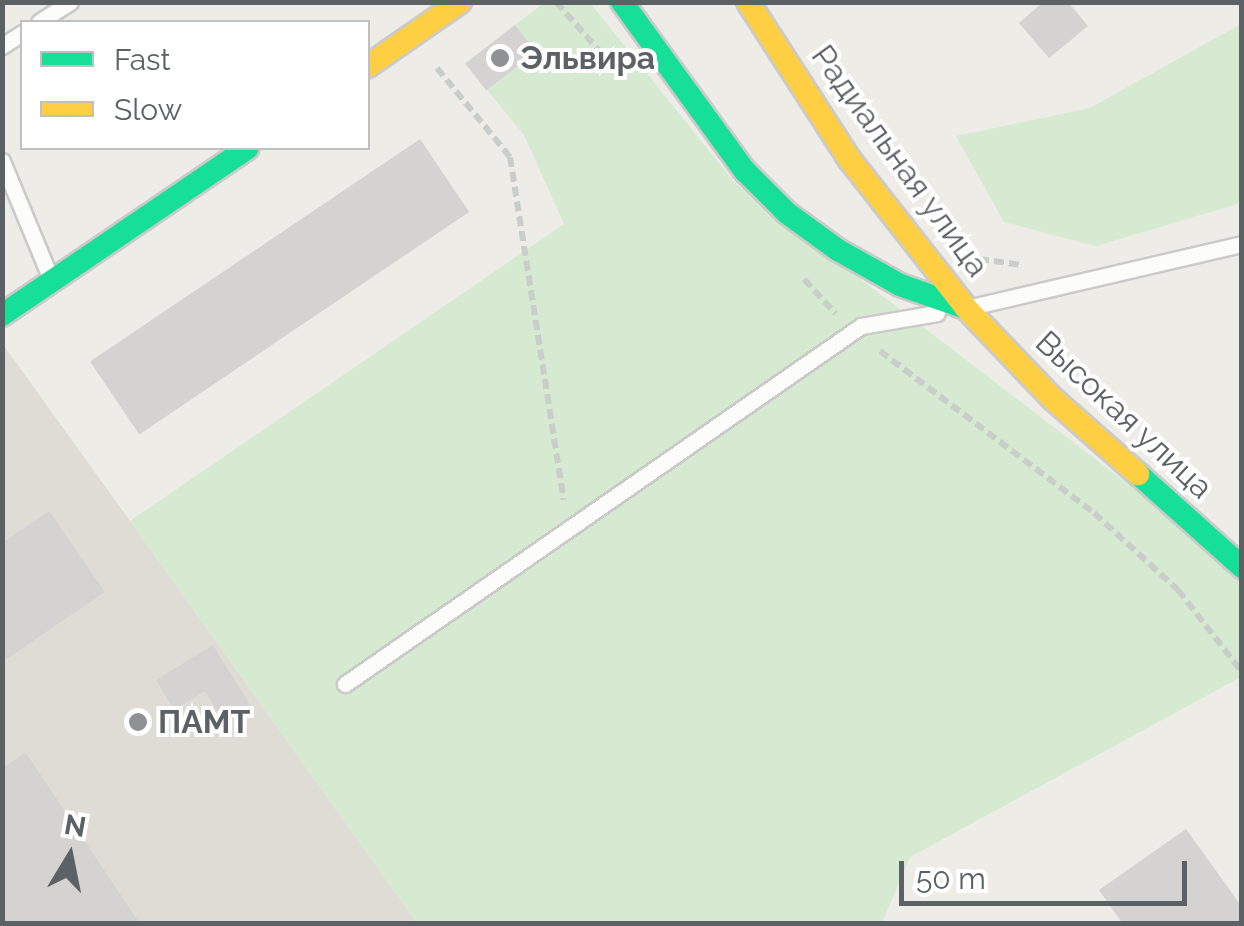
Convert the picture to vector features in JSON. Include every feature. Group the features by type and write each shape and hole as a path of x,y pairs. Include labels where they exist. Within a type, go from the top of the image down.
{"street":[{"path":"370,65 460,2"},
{"path":"622,2 745,171 787,213 838,250 900,285 966,308"},
{"name":"Радиальная улица","path":"748,2 850,160 966,308"},
{"path":"2,315 245,150"},
{"name":"Высокая улица","path":"966,308 1052,398 1242,567"}],"lane":[{"path":"42,20 70,2"},
{"path":"2,160 52,281"},
{"path":"345,684 861,326 966,308 1242,244"}],"path":[{"path":"411,36 510,157 569,530"}],"shaded area":[{"name":"ПАМТ","path":"2,343 130,521 417,923 3,923"}],"green space":[{"path":"544,3 590,3 735,183 1188,530 1241,582 1241,677 910,857 882,923 417,923 130,521 564,224 524,135 465,63"},
{"path":"1241,24 1241,203 1096,246 1004,222 956,136 1090,108"}],"building":[{"path":"1043,2 1068,2 1088,26 1049,58 1019,23"},
{"name":"Эльвира","path":"515,25 536,52 486,91 465,64"},
{"path":"420,139 469,212 139,435 90,362"},
{"path":"49,511 105,592 2,662 2,543"},
{"path":"213,645 252,708 225,724 205,691 174,710 156,680"},
{"path":"26,753 140,924 2,924 2,768"},
{"path":"1186,829 1242,907 1242,924 1123,924 1099,890"}],"traffic: fast":[{"path":"622,2 745,171 787,213 838,250 900,285 966,308"},
{"path":"2,315 245,150"},
{"path":"1138,474 1242,567"}],"traffic: slow":[{"path":"370,65 460,2"},
{"path":"748,2 850,160 966,308 1052,398 1138,474"}],"place":[{"name":"Эльвира","path":"500,58"},
{"name":"ПАМТ","path":"138,722"}]}
